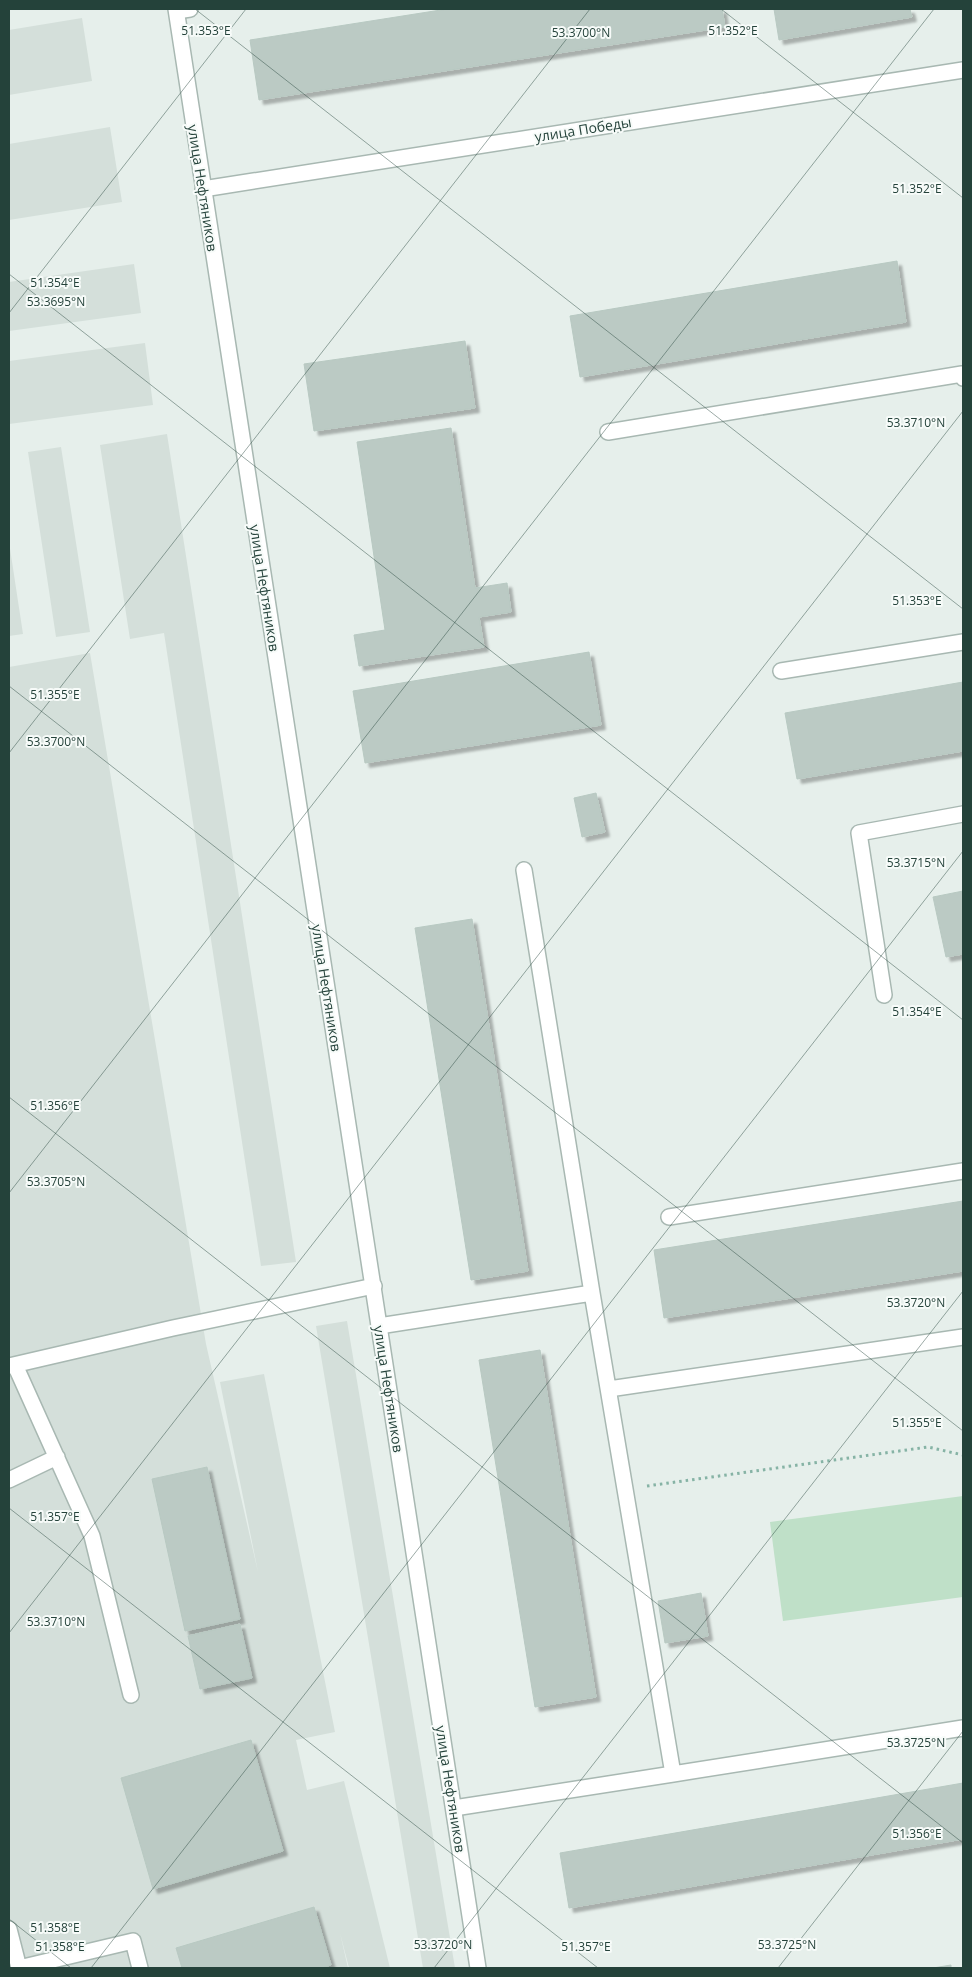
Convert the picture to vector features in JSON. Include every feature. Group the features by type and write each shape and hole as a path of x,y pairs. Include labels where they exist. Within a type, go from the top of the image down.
{"street":[{"name":"улица Нефтяников","path":"181,9 203,189 478,1968"},
{"name":"улица Победы","path":"203,189 963,70"},
{"path":"608,432 962,374 963,378"},
{"path":"781,671 963,642"},
{"path":"884,995 858,833 963,814"},
{"path":"524,870 592,1292 673,1774"},
{"path":"669,1217 963,1171"},
{"path":"131,1695 92,1536 12,1365 173,1328 374,1286"},
{"path":"380,1326 592,1292"},
{"path":"609,1389 963,1337"},
{"path":"9,1480 56,1457"},
{"path":"454,1808 963,1728"},
{"path":"9,1929 19,1968 133,1940 140,1968"}],"path":[{"path":"625,1489 928,1447 963,1455"}],"shaded area":[{"path":"82,18 92,81 9,95 9,30"},
{"path":"110,127 122,202 9,220 9,144"},
{"path":"134,264 141,313 9,331 9,282"},
{"path":"145,343 153,405 9,424 9,361"},
{"path":"167,434 296,1262 261,1266 164,633 130,639 100,445"},
{"path":"61,447 90,632 56,637 28,452"},
{"path":"9,542 23,634 9,636"},
{"path":"90,653 206,1344 258,1572 220,1382 264,1374 335,1732 296,1740 307,1790 344,1781 390,1968 349,1968 340,1933 348,1968 9,1968 9,667"},
{"path":"347,1321 455,1968 423,1968 316,1326"}],"green space":[{"path":"963,1496 963,1597 783,1621 770,1522"}],"building":[{"path":"447,9 722,9 725,27 259,100 250,40"},
{"path":"774,9 910,9 912,17 779,40"},
{"path":"897,261 906,322 580,377 570,316"},
{"path":"465,341 475,408 314,431 304,364"},
{"path":"451,428 475,588 507,583 511,612 479,617 484,647 359,666 354,635 385,630 357,442"},
{"path":"589,652 601,725 365,763 353,691"},
{"path":"963,682 963,751 797,779 785,713"},
{"path":"596,793 605,832 582,837 574,798"},
{"path":"963,891 963,954 946,957 933,897"},
{"path":"472,919 528,1271 471,1280 415,928"},
{"path":"963,1201 963,1271 664,1318 654,1250"},
{"path":"540,1350 596,1697 535,1707 479,1360"},
{"path":"207,1467 240,1619 185,1631 152,1479"},
{"path":"701,1593 708,1636 665,1643 658,1601"},
{"path":"240,1624 252,1678 200,1689 188,1636"},
{"path":"251,1740 283,1851 153,1889 121,1778"},
{"path":"963,1783 963,1839 569,1908 560,1853"},
{"path":"314,1907 331,1965 322,1968 182,1968 176,1948"},
{"path":"951,1965 951,1968 933,1968"}]}
